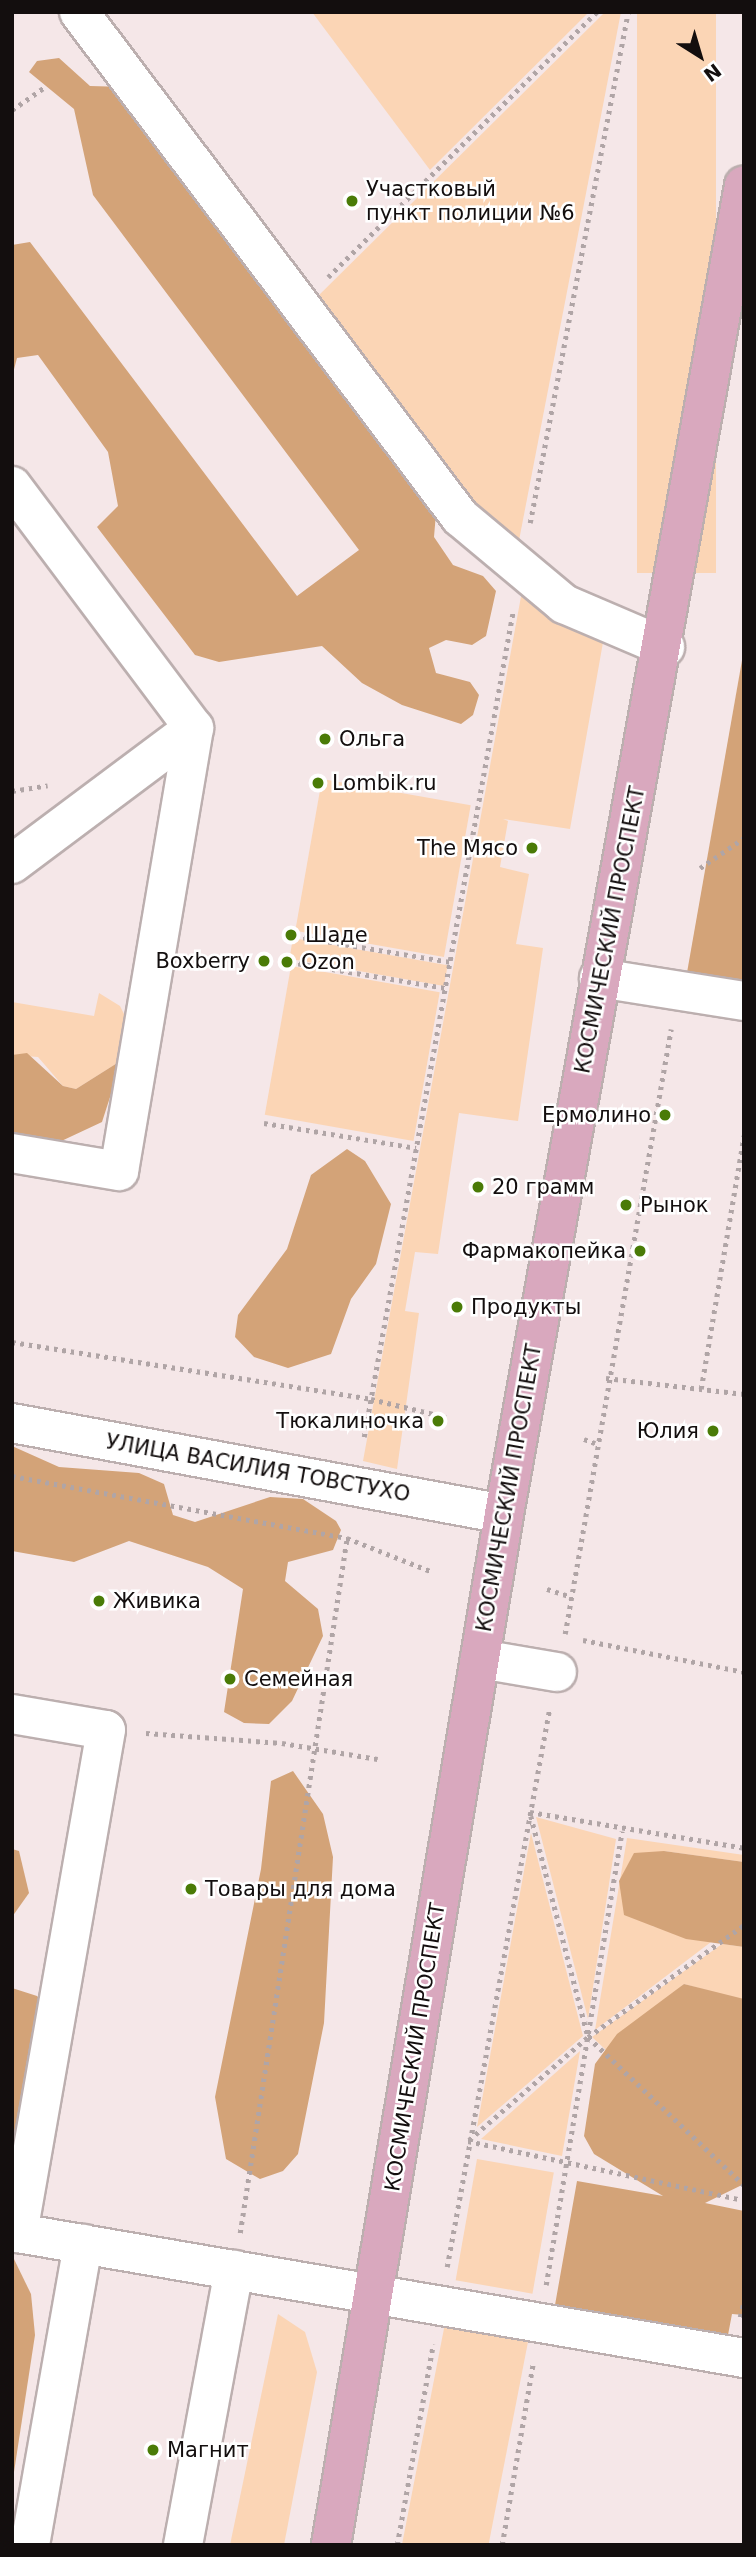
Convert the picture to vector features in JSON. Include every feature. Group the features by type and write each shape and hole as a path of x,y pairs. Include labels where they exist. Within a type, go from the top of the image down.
{"main road":[{"name":"КОСМИЧЕСКИЙ ПРОСПЕКТ","path":"331,2545 504,1514 599,978 665,647 744,185"}],"street":[{"path":"79,12 460,517 520,573 564,604 665,647"},
{"path":"12,486 194,728 119,1171 12,1153"},
{"path":"12,864 194,728"},
{"path":"599,978 744,1001"},
{"name":"УЛИЦА ВАСИЛИЯ ТОВСТУХО","path":"12,1423 504,1514"},
{"path":"480,1659 557,1672"},
{"path":"12,1714 106,1730 18,2233 744,2358"},
{"path":"30,2545 83,2244"},
{"path":"183,2545 234,2270"}],"path":[{"path":"300,305 597,12"},
{"path":"364,1437 520,573 628,12"},
{"path":"12,110 43,88"},
{"path":"700,868 744,838"},
{"path":"295,936 450,962"},
{"path":"290,962 445,988"},
{"path":"678,990 606,1378 564,1637 744,1672"},
{"path":"264,1123 416,1148"},
{"path":"701,1389 744,1136"},
{"path":"12,1342 371,1399 446,1417"},
{"path":"606,1378 744,1394"},
{"path":"584,1439 595,1443"},
{"path":"12,1476 347,1538 433,1572"},
{"path":"234,2270 347,1538"},
{"path":"547,1590 571,1597"},
{"path":"397,2545 468,2141 557,1672"},
{"path":"106,1730 314,1749 378,1759"},
{"path":"530,1812 622,1831 744,1848"},
{"path":"530,1812 588,2037 744,2185"},
{"path":"583,2066 622,1831"},
{"path":"468,2141 588,2037 744,1925"},
{"path":"468,2141 744,2200"}],"shaded area":[{"path":"312,12 589,12 430,170"},
{"path":"605,12 621,12 516,556 466,509 313,301"},
{"path":"637,12 716,12 716,573 637,573"},
{"path":"59,58 90,86 126,87 436,513 434,537 453,565 483,576 496,591 486,636 472,645 446,640 429,648 436,673 470,682 479,695 473,715 461,724 402,705 362,683 322,646 219,662 195,655 97,527 118,506 108,452 38,355 17,358 12,377 12,245 30,242 297,596 359,550 93,195 74,109 29,72 37,61"},
{"path":"524,580 605,631 570,829 503,819 508,821 500,867 529,874 516,944 543,948 518,1121 459,1113 438,1254 415,1252 405,1311 419,1313 397,1469 363,1461"},
{"path":"744,649 744,994 685,984"},
{"path":"322,779 471,805 444,957 295,931"},
{"path":"293,938 448,965 444,986 289,959"},
{"path":"291,966 440,992 413,1141 265,1115"},
{"path":"99,993 120,1006 129,1024 122,1060 76,1089 63,1086 38,1057 12,1055 12,1002 94,1016"},
{"path":"27,1053 63,1086 76,1089 122,1060 102,1122 55,1144 12,1134 12,1055"},
{"path":"347,1149 365,1161 391,1204 376,1264 351,1299 331,1354 288,1368 254,1357 235,1337 238,1315 287,1249 311,1175"},
{"path":"12,1446 59,1467 139,1473 164,1484 173,1515 195,1522 270,1497 303,1499 336,1521 341,1530 333,1550 288,1562 285,1581 318,1609 323,1636 292,1701 269,1724 244,1723 224,1712 243,1589 208,1567 129,1541 74,1562 12,1551"},
{"path":"293,1771 323,1814 333,1857 324,2023 298,2154 283,2171 260,2179 226,2159 215,2097 261,1869 271,1781"},
{"path":"536,1817 616,1839 588,2019"},
{"path":"531,1833 583,2036 477,2127"},
{"path":"627,1838 744,1855 744,1862 664,1851 652,1926 711,1942 595,2030"},
{"path":"12,1849 19,1851 29,1893 12,1917"},
{"path":"664,1851 744,1862 744,1947 686,1939 624,1915 619,1881 634,1853"},
{"path":"722,1944 744,1947 742,2000 684,1984 606,2050 592,2037"},
{"path":"684,1984 744,1999 744,2184 705,2203 744,2211 744,2315 732,2314 728,2335 555,2305 577,2181 663,2196 594,2154 584,2136 595,2064 617,2034"},
{"path":"12,1988 37,1996 63,2024 12,2181"},
{"path":"580,2051 562,2156 481,2139"},
{"path":"477,2159 554,2173 532,2294 456,2280"},
{"path":"12,2255 31,2294 35,2335 12,2485"},
{"path":"447,2313 530,2329 488,2545 402,2545"},
{"path":"278,2314 305,2332 317,2372 284,2545 230,2545"}],"place":[{"name":"Участковый пункт полиции №6","path":"352,201"},
{"name":"Ольга","path":"325,739"},
{"name":"Lombik.ru","path":"318,783"},
{"name":"The Мясо","path":"532,848"},
{"name":"Шаде","path":"291,935"},
{"name":"Boxberry","path":"264,961"},
{"name":"Ozon","path":"287,962"},
{"name":"Ермолино","path":"665,1115"},
{"name":"20 грамм","path":"478,1187"},
{"name":"Рынок","path":"626,1205"},
{"name":"Фармакопейка","path":"640,1251"},
{"name":"Продукты","path":"457,1307"},
{"name":"Тюкалиночка","path":"438,1421"},
{"name":"Юлия","path":"713,1431"},
{"name":"Живика","path":"99,1601"},
{"name":"Семейная","path":"230,1679"},
{"name":"Товары для дома","path":"191,1889"},
{"name":"Магнит","path":"153,2450"}]}
